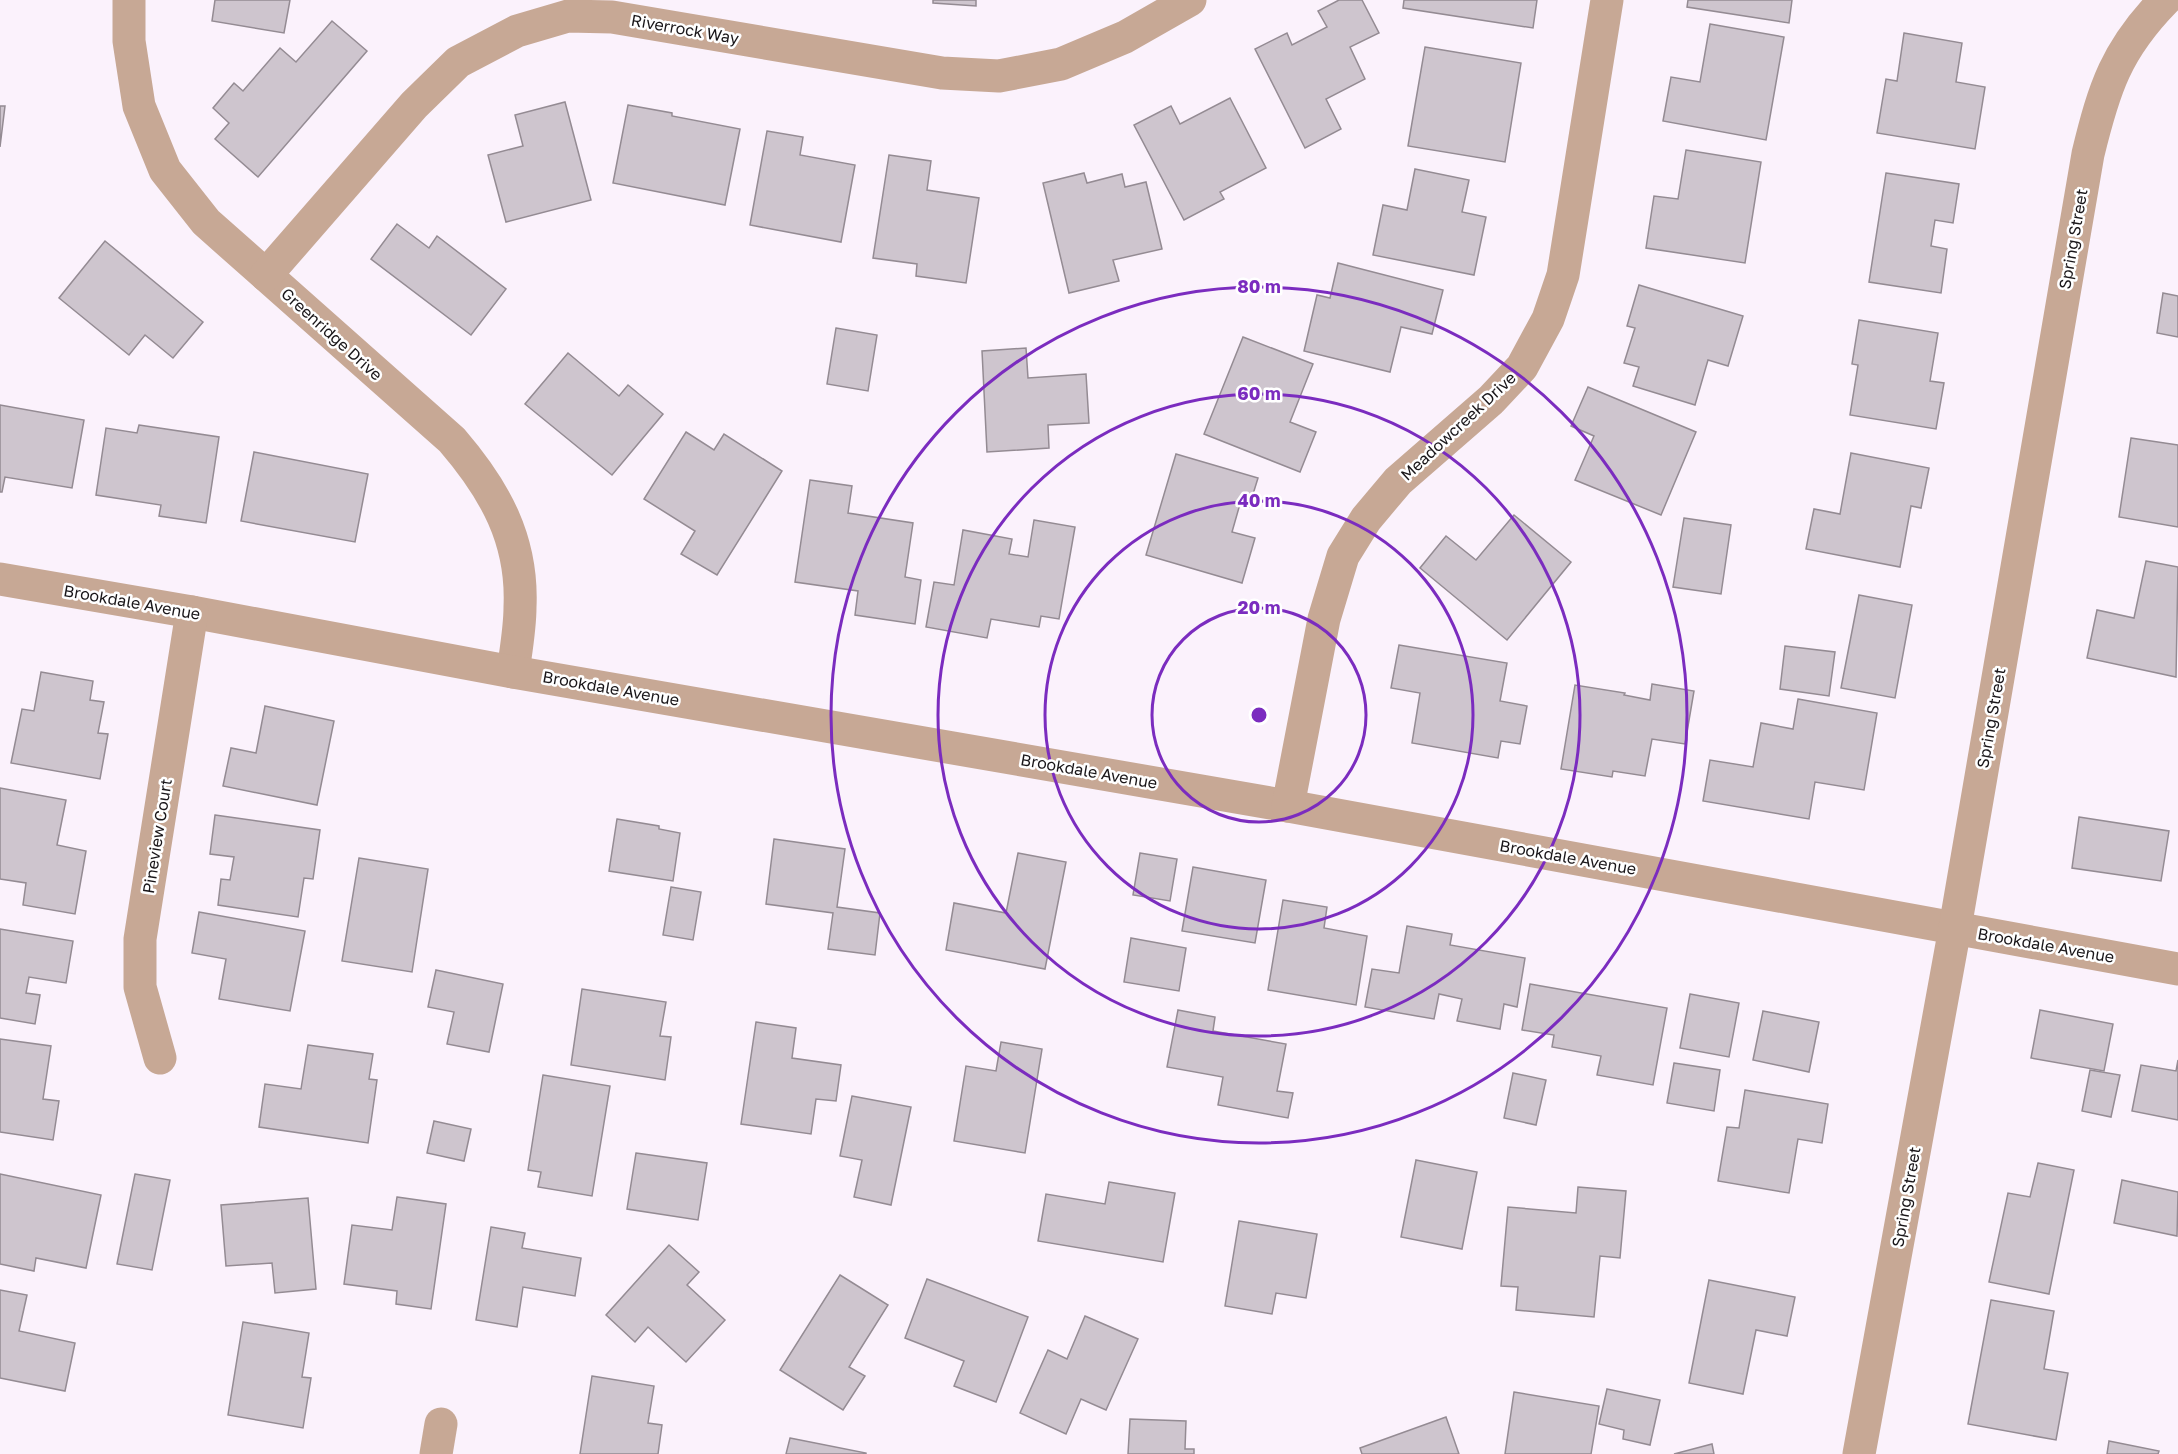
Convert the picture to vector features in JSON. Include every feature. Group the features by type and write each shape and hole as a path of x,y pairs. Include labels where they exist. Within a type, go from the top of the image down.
{"street":[{"name":"Greenridge Drive","path":"129,0 129,41 139,106 165,170 206,222 452,440 477,469 502,512 518,561 520,607 513,672"},
{"name":"Riverrock Way","path":"266,275 414,105 458,62 517,31 568,16 613,9 942,73 999,76 1061,64 1125,37 1191,0"},
{"name":"Meadowcreek Drive","path":"1288,806 1324,619 1343,556 1366,519 1398,481 1491,400 1522,367 1548,319 1563,275 1607,0"},
{"name":"Spring Street","path":"1859,1454 1955,928 2088,154 2100,106 2118,60 2141,24 2165,0"},
{"name":"Brookdale Avenue","path":"0,579 513,672 1288,806 2178,969"},
{"name":"Pineview Court","path":"160,1058 140,987 140,939 192,612"}],"building":[{"path":"215,0 290,0 284,33 212,21"},
{"path":"933,0 976,0 976,6 933,3"},
{"path":"1339,0 1362,0 1379,33 1350,47 1365,79 1326,99 1341,129 1305,148 1255,49 1287,33 1292,45 1327,27 1318,11"},
{"path":"1404,0 1537,0 1533,28 1403,8"},
{"path":"1688,0 1792,0 1789,23 1687,7"},
{"path":"332,21 367,51 258,177 215,139 229,123 213,108 234,83 243,91 280,48 296,62"},
{"path":"1710,24 1784,37 1766,140 1663,121 1671,77 1700,82"},
{"path":"1904,33 1962,43 1956,82 1985,87 1975,149 1877,133 1886,79 1897,81"},
{"path":"1425,47 1521,63 1505,162 1408,146"},
{"path":"1230,98 1266,168 1220,192 1224,199 1184,220 1134,125 1171,106 1180,124"},
{"path":"565,102 591,200 506,222 488,155 523,146 515,115"},
{"path":"628,105 740,129 725,205 613,183"},
{"path":"0,106 5,106 0,147"},
{"path":"767,131 803,137 800,155 855,165 841,242 750,225"},
{"path":"1686,150 1761,162 1745,263 1646,248 1654,196 1678,199"},
{"path":"889,155 931,161 927,190 979,198 966,283 916,276 917,264 873,258"},
{"path":"1415,169 1469,180 1462,212 1486,217 1474,275 1373,255 1383,205 1407,210"},
{"path":"1084,173 1087,183 1122,174 1125,187 1146,182 1162,249 1113,260 1119,281 1069,293 1043,183"},
{"path":"1886,173 1959,184 1953,223 1935,220 1931,246 1947,249 1941,293 1869,282"},
{"path":"397,224 429,248 437,236 506,289 471,335 371,259"},
{"path":"105,241 203,322 173,358 145,335 129,355 59,298"},
{"path":"1338,263 1443,290 1432,334 1401,327 1390,372 1304,351 1317,295 1330,298"},
{"path":"1639,285 1743,316 1728,366 1708,360 1695,405 1633,386 1639,367 1624,363 1635,328 1627,326"},
{"path":"2163,293 2178,296 2178,337 2157,333"},
{"path":"1859,320 1938,333 1930,381 1944,383 1936,429 1850,415 1858,365 1852,364"},
{"path":"836,328 877,335 868,391 827,384"},
{"path":"1243,337 1313,364 1290,422 1316,432 1300,472 1204,434"},
{"path":"1026,348 1028,378 1086,374 1089,423 1048,425 1049,448 987,452 982,351"},
{"path":"568,353 619,396 628,385 663,414 612,475 525,404"},
{"path":"1588,387 1696,432 1661,515 1575,480 1594,436 1571,426"},
{"path":"0,405 84,420 72,488 5,477 2,492 0,492"},
{"path":"139,425 219,437 206,523 159,516 161,505 96,495 106,428 137,433"},
{"path":"686,432 714,450 724,434 782,471 717,575 681,554 695,531 644,499"},
{"path":"2131,438 2178,445 2178,527 2119,517"},
{"path":"254,452 368,474 355,542 241,521"},
{"path":"1851,453 1929,468 1921,508 1911,506 1900,567 1806,549 1814,509 1840,514"},
{"path":"1176,454 1258,478 1249,507 1240,504 1232,532 1255,538 1242,583 1146,555"},
{"path":"810,480 852,486 848,513 913,523 905,577 921,580 915,624 855,615 858,591 795,582"},
{"path":"1514,515 1571,562 1507,640 1420,568 1446,536 1476,560"},
{"path":"1684,518 1731,525 1721,594 1673,587"},
{"path":"1034,520 1075,527 1059,619 1041,616 1039,627 991,619 987,638 926,627 934,582 954,585 963,530 1012,539 1009,554 1028,557"},
{"path":"2146,561 2178,567 2176,677 2087,658 2097,610 2134,618"},
{"path":"1859,595 1912,605 1895,698 1841,688"},
{"path":"1399,645 1507,663 1500,701 1527,706 1520,744 1501,741 1498,758 1412,743 1420,693 1391,688"},
{"path":"1785,646 1835,652 1829,696 1780,689"},
{"path":"41,672 93,681 90,700 104,702 98,733 108,734 100,779 11,763 22,709 34,711"},
{"path":"1652,684 1694,691 1685,744 1652,739 1645,776 1613,771 1612,777 1561,769 1575,685 1625,693 1624,695 1650,700"},
{"path":"1798,699 1877,713 1864,790 1815,782 1809,819 1703,801 1710,760 1753,767 1761,723 1793,729"},
{"path":"265,706 334,721 317,805 223,786 231,748 256,753"},
{"path":"0,788 66,800 57,845 86,851 75,914 23,905 26,883 0,879"},
{"path":"215,815 320,830 313,879 304,878 298,917 218,905 221,879 230,880 234,857 210,854"},
{"path":"2079,817 2169,831 2161,881 2072,868"},
{"path":"617,819 659,826 659,829 680,833 673,881 609,871"},
{"path":"774,839 845,849 837,907 880,913 875,955 828,949 833,913 766,904"},
{"path":"1018,853 1066,862 1045,969 946,950 954,903 1006,913"},
{"path":"1140,853 1177,859 1170,901 1133,895"},
{"path":"359,858 428,869 412,972 342,961"},
{"path":"1193,867 1266,880 1255,943 1182,931"},
{"path":"671,887 701,892 693,940 663,935"},
{"path":"1283,900 1327,907 1324,928 1367,936 1356,1005 1268,990"},
{"path":"199,912 305,931 290,1011 219,999 226,959 192,953"},
{"path":"1407,926 1452,934 1450,945 1525,958 1517,1007 1504,1004 1500,1029 1457,1021 1462,999 1439,994 1434,1019 1365,1007 1372,969 1399,973"},
{"path":"0,929 73,941 66,983 29,977 26,993 40,995 35,1024 0,1018"},
{"path":"1131,938 1186,948 1179,991 1124,982"},
{"path":"436,970 503,984 489,1052 447,1044 454,1012 428,1007"},
{"path":"1530,984 1667,1008 1653,1085 1597,1075 1601,1056 1552,1047 1554,1035 1522,1030"},
{"path":"582,989 666,1002 660,1036 671,1037 665,1080 571,1065"},
{"path":"1690,994 1739,1003 1729,1057 1680,1048"},
{"path":"1178,1010 1215,1017 1213,1031 1286,1044 1277,1091 1293,1093 1288,1118 1218,1105 1223,1077 1167,1067"},
{"path":"2040,1010 2113,1024 2104,1071 2031,1058"},
{"path":"1763,1011 1819,1022 1809,1072 1753,1060"},
{"path":"756,1022 796,1028 792,1058 841,1065 836,1101 816,1099 811,1134 741,1124"},
{"path":"0,1039 51,1046 43,1099 59,1101 53,1140 0,1132"},
{"path":"1001,1042 1042,1049 1025,1153 954,1141 966,1066 996,1071"},
{"path":"308,1045 373,1054 369,1079 377,1080 368,1143 259,1127 265,1084 301,1089"},
{"path":"2178,1060 2178,1120 2132,1111 2141,1065 2176,1071"},
{"path":"1674,1063 1720,1070 1714,1111 1667,1103"},
{"path":"2090,1070 2120,1075 2111,1117 2082,1111"},
{"path":"1513,1073 1546,1080 1536,1125 1504,1118"},
{"path":"543,1075 610,1086 592,1196 538,1187 541,1172 528,1170"},
{"path":"1745,1090 1828,1104 1822,1143 1798,1139 1789,1193 1718,1181 1727,1127 1739,1128"},
{"path":"852,1096 911,1107 891,1205 854,1197 862,1160 840,1156"},
{"path":"434,1121 471,1129 464,1161 427,1153"},
{"path":"636,1153 707,1163 698,1220 627,1209"},
{"path":"1416,1160 1477,1172 1462,1249 1401,1237"},
{"path":"2038,1163 2074,1170 2049,1294 1989,1282 2008,1193 2030,1197"},
{"path":"0,1174 101,1195 86,1268 36,1258 34,1271 0,1264"},
{"path":"135,1174 170,1180 152,1270 117,1264"},
{"path":"2122,1180 2178,1192 2177,1236 2114,1223"},
{"path":"1109,1182 1175,1193 1163,1262 1038,1241 1046,1194 1105,1204"},
{"path":"1578,1187 1626,1191 1620,1258 1600,1256 1594,1317 1516,1310 1518,1287 1501,1286 1508,1207 1576,1213"},
{"path":"397,1197 446,1204 431,1309 396,1304 397,1291 344,1284 352,1225 392,1230"},
{"path":"308,1198 316,1289 275,1293 272,1263 226,1266 221,1205"},
{"path":"1239,1221 1317,1234 1306,1298 1276,1293 1272,1314 1225,1306"},
{"path":"491,1227 525,1233 522,1248 581,1258 575,1296 523,1287 517,1327 476,1320"},
{"path":"669,1245 699,1272 687,1285 725,1320 686,1362 648,1327 635,1342 606,1315"},
{"path":"840,1275 888,1305 849,1367 865,1376 843,1410 780,1370"},
{"path":"927,1279 1028,1317 996,1402 954,1386 964,1361 905,1338"},
{"path":"1709,1280 1795,1297 1787,1336 1756,1330 1743,1394 1689,1383"},
{"path":"0,1290 27,1295 19,1331 75,1343 65,1391 0,1378"},
{"path":"1991,1300 2054,1311 2044,1369 2068,1373 2056,1440 1968,1424"},
{"path":"1085,1316 1138,1339 1106,1410 1081,1399 1066,1434 1020,1413 1048,1350 1067,1359"},
{"path":"243,1322 309,1333 302,1377 311,1378 303,1428 228,1415"},
{"path":"592,1376 654,1386 648,1423 662,1425 658,1454 580,1454"},
{"path":"1607,1389 1660,1400 1650,1445 1623,1439 1624,1430 1599,1424"},
{"path":"1514,1392 1599,1406 1591,1454 1505,1454"},
{"path":"1446,1417 1459,1454 1362,1454 1360,1448"},
{"path":"1130,1419 1186,1421 1185,1449 1194,1449 1194,1454 1128,1454"},
{"path":"790,1438 866,1453 866,1454 786,1454"},
{"path":"2109,1441 2159,1451 2158,1454 2107,1454"},
{"path":"1712,1444 1714,1454 1674,1454"}]}
